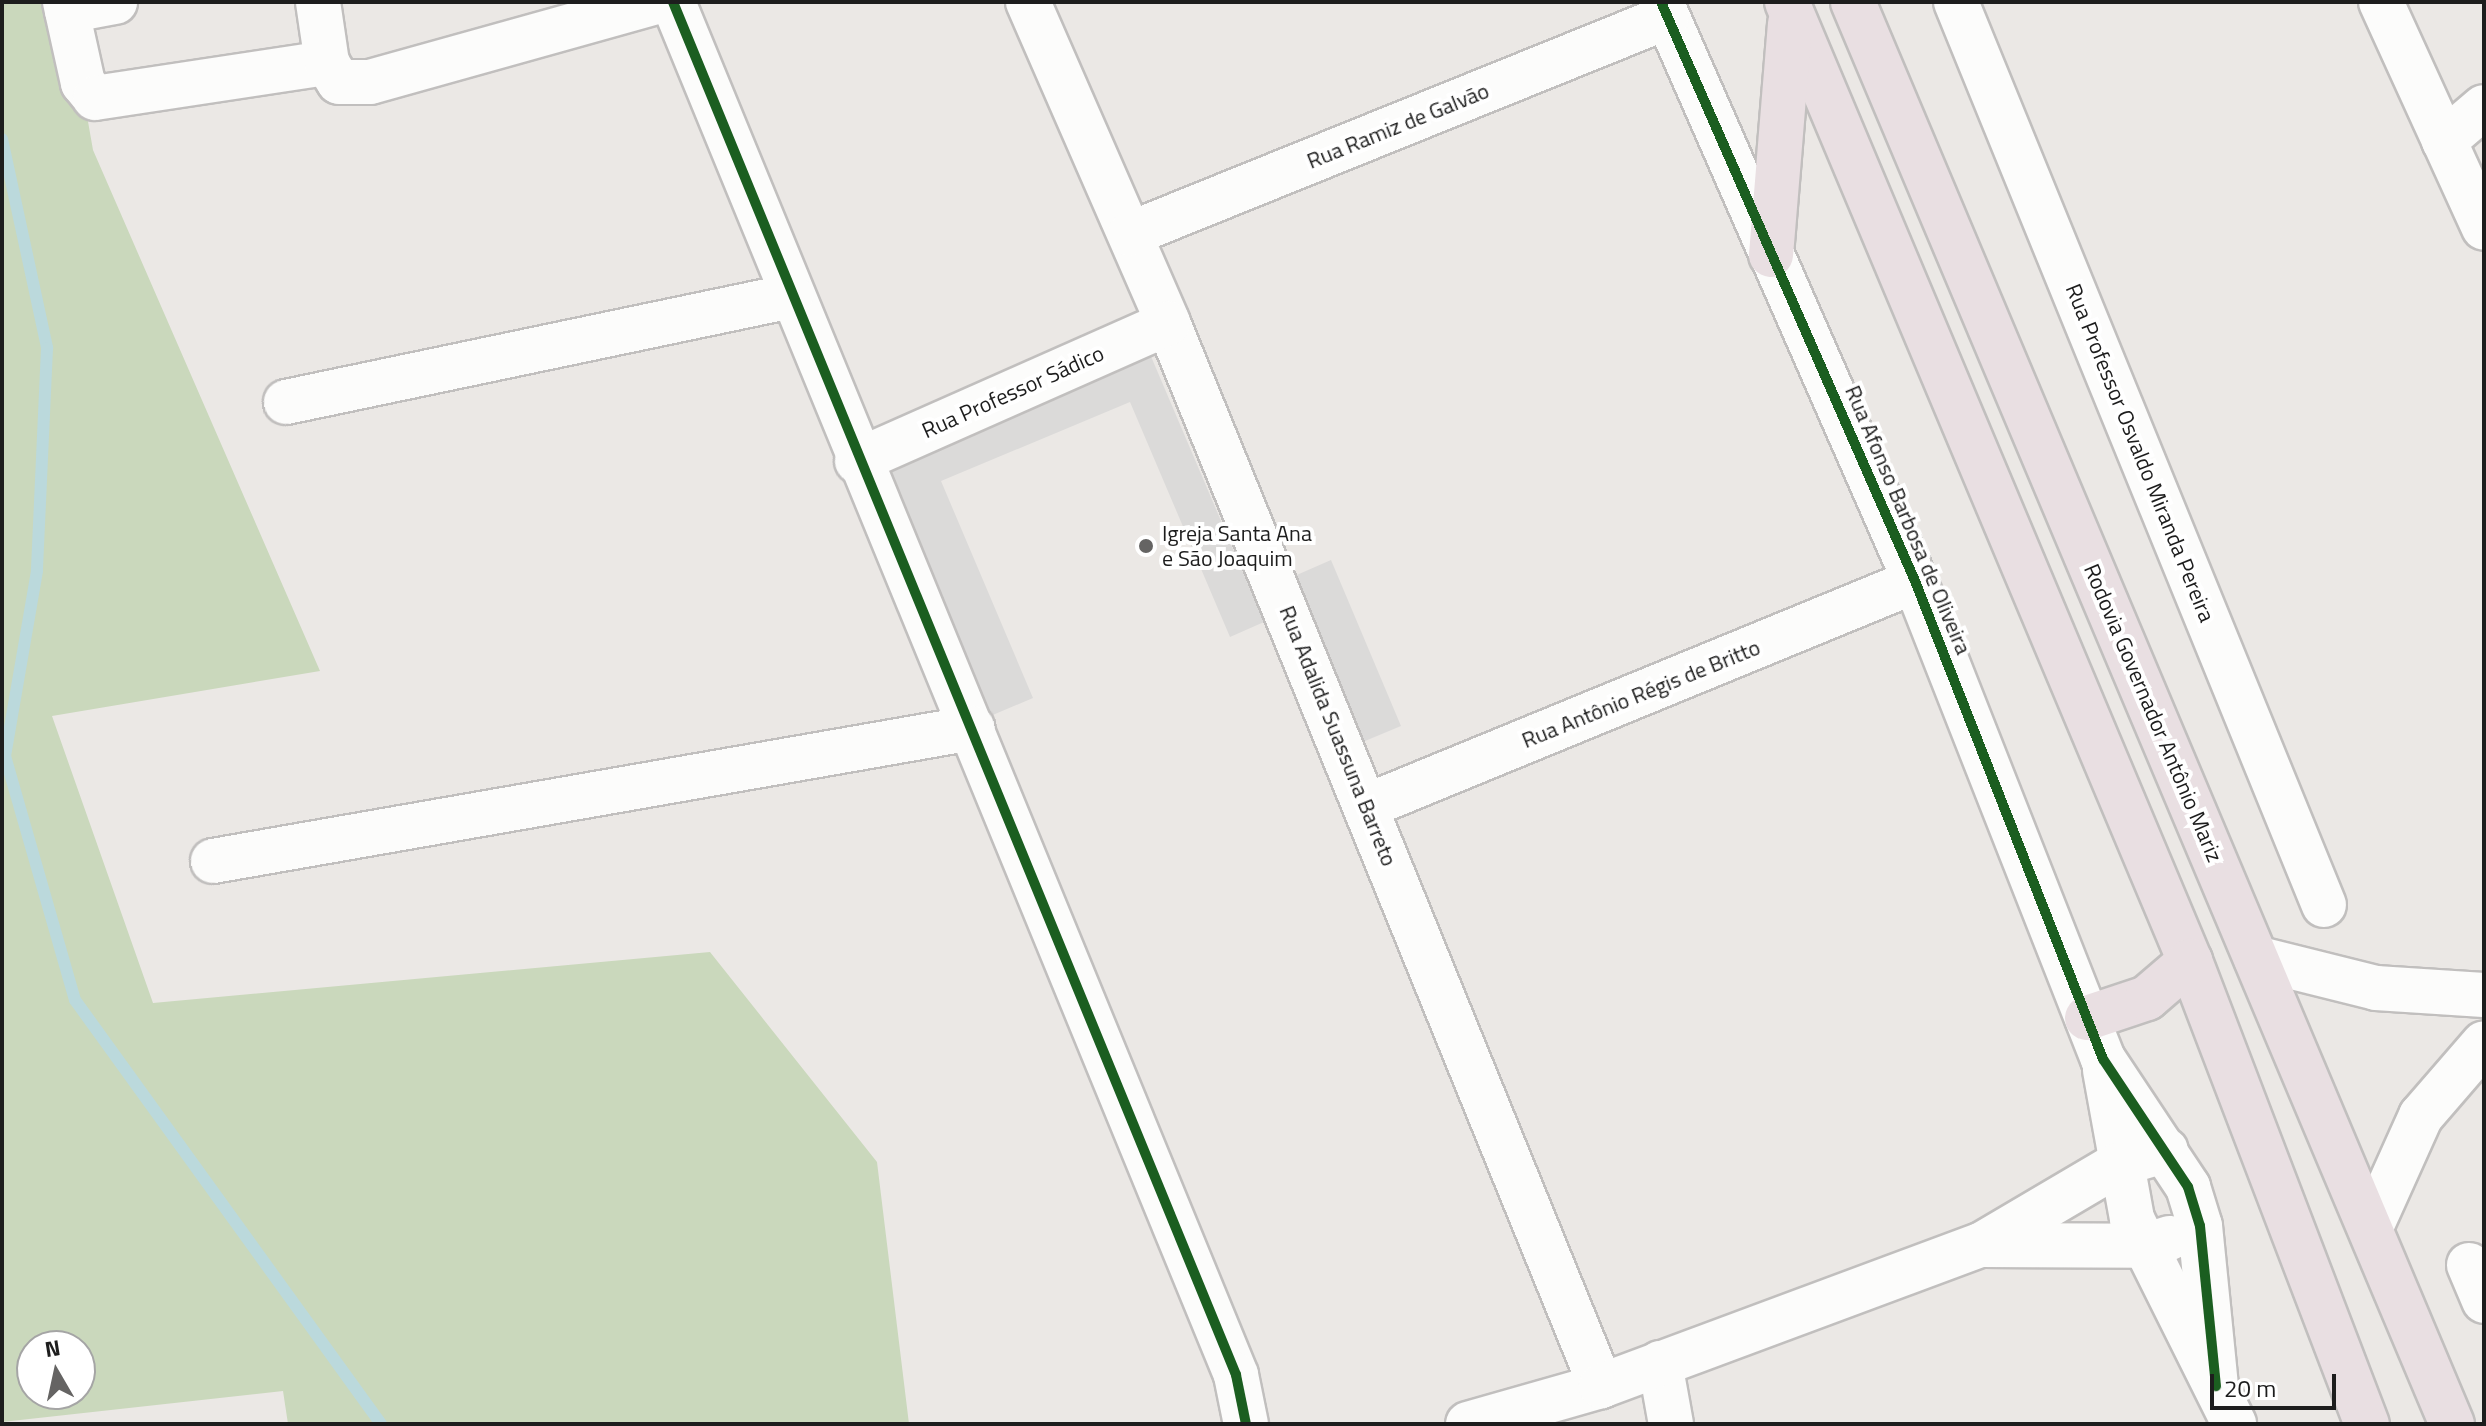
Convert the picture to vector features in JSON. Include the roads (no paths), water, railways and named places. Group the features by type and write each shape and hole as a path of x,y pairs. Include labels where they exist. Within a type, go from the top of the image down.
{"highway":[{"name":"Rodovia Governador Antônio Mariz","path":"1853,2 2452,1424"},
{"path":"1771,255 1788,6"},
{"path":"1788,6 2190,961 2367,1424"},
{"path":"2087,1018 2147,998 2190,961"}],"street":[{"path":"115,2 66,7 83,83 95,98 327,63"},
{"path":"318,2 327,63 339,82 370,82 657,2"},
{"path":"673,2 857,461 972,728 1236,1375 1246,1424"},
{"name":"Rua Adalida Suassuna Barreto","path":"1028,2 1168,323 1601,1386"},
{"name":"Rua Professor Osvaldo Miranda Pereira","path":"1956,2 2324,905"},
{"path":"2381,2 2479,210"},
{"name":"Rua Ramiz de Galvão","path":"1130,234 1664,10"},
{"name":"Rua Afonso Barbosa de Oliveira","path":"1664,10 1915,581 2103,1059"},
{"path":"2444,141 2484,107"},
{"path":"286,402 791,296"},
{"name":"Rua Professor Sádico","path":"857,461 1168,323"},
{"name":"Rua Antônio Régis de Britto","path":"1367,806 1915,581"},
{"path":"213,861 972,728"},
{"path":"2256,958 2376,988 2484,995"},
{"path":"2371,1227 2421,1116 2484,1043"},
{"path":"2103,1059 2166,1150 2200,1226 2225,1405"},
{"path":"2103,1059 2117,1165 2145,1246 2225,1405"},
{"path":"1468,1424 1601,1386 1981,1245 2117,1165 2166,1150"},
{"path":"1981,1245 2145,1246 2200,1226"},
{"path":"1660,1363 1671,1424"}],"waterway":[{"path":"2,139 47,348 37,571 5,756 75,1000 381,1424"}],"place":[{"name":"Igreja Santa Ana e São Joaquim","path":"1146,546"}]}
